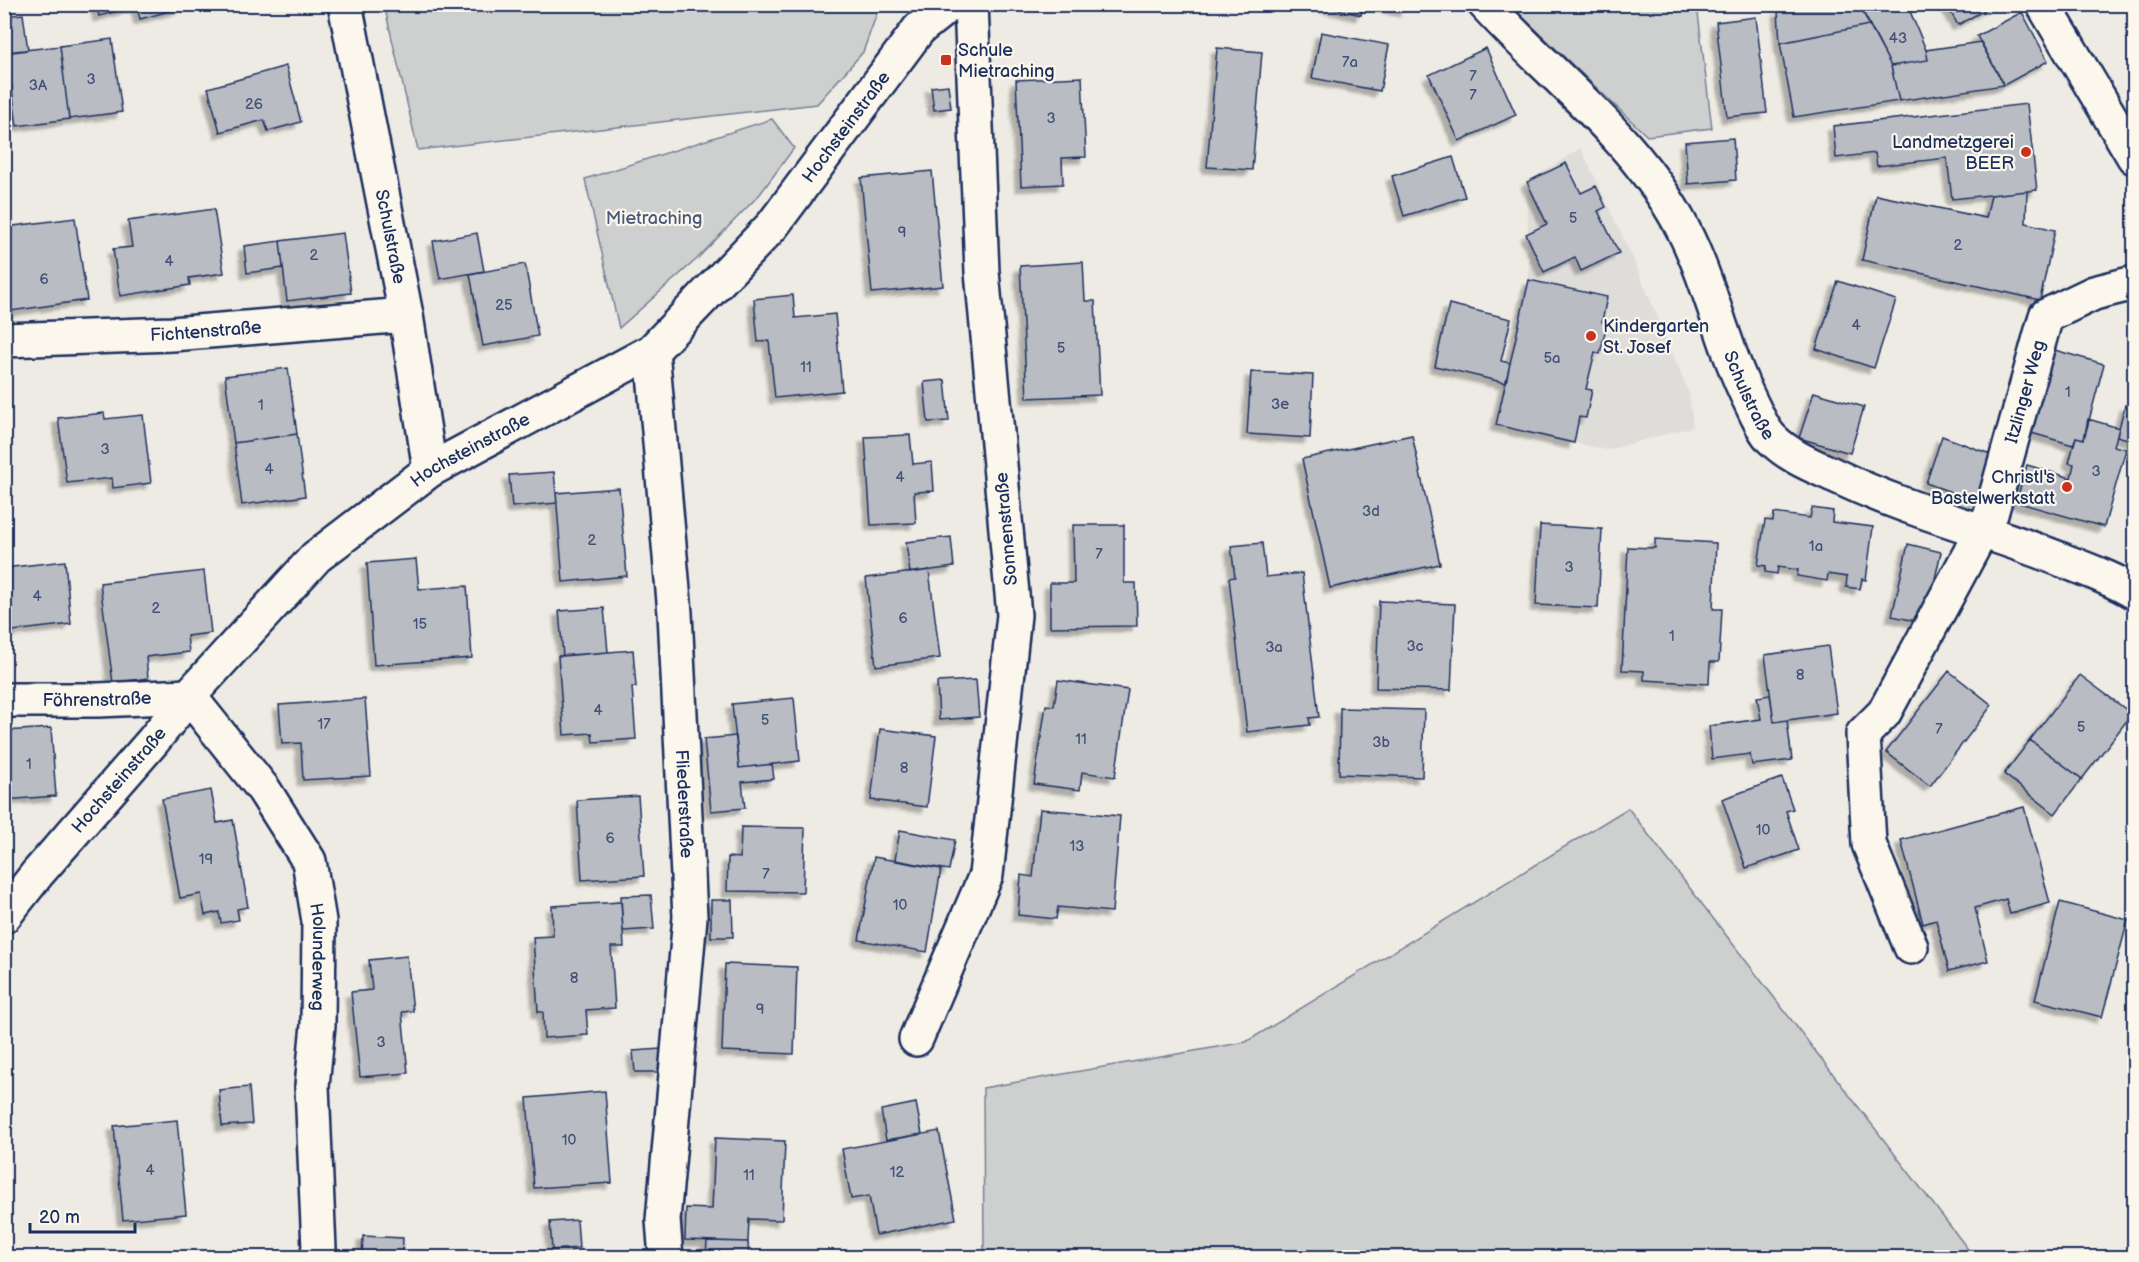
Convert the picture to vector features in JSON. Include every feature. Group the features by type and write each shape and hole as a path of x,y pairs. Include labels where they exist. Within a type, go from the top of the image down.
{"street":[{"name":"Schulstraße","path":"345,4 406,315 430,470"},
{"name":"Hochsteinstraße","path":"4,916 189,696 316,557 430,470 652,351 772,226 919,29 950,4"},
{"name":"Sonnenstraße","path":"916,1039 986,875 1014,615 982,272 971,4"},
{"name":"Schulstraße","path":"1485,4 1611,131 1653,180 1677,218 1698,261 1740,381 1758,418 1771,438 1793,456 1862,489 2108,578 2134,592"},
{"path":"2043,4 2134,157"},
{"name":"Itzlinger Weg","path":"1911,947 1869,844 1863,734 1884,713 1991,514 2046,316 2094,293 2134,283"},
{"name":"Fichtenstraße","path":"4,340 172,334 406,315"},
{"name":"Fliederstraße","path":"652,351 675,613 690,916 663,1220 666,1257"},
{"name":"Föhrenstraße","path":"4,700 98,700 189,696"},
{"name":"Holunderweg","path":"189,696 264,790 309,861 319,921 318,1025 312,1086 319,1249 316,1257"}],"shaded area":[{"name":"Kindergarten St. Josef","path":"1581,148 1634,261 1689,393 1693,427 1607,450 1496,425 1529,280 1527,182"}],"green space":[{"path":"384,4 880,5 863,52 817,104 418,150"},
{"path":"1510,5 1697,5 1712,128 1647,136"},
{"name":"Mietraching","path":"772,119 794,148 760,194 697,259 619,328 585,179"},
{"path":"1628,808 1974,1257 984,1257 983,1088 1246,1042"}],"building":[{"path":"96,4 136,4 136,6 99,16"},
{"path":"136,4 180,4 181,8 140,19"},
{"path":"1315,4 1364,4 1361,15"},
{"path":"1375,4 1406,4 1405,11"},
{"path":"1818,4 1859,4 1869,25 1780,43 1778,11"},
{"path":"1859,4 1907,4 1928,60 1891,66"},
{"path":"1946,4 1995,4 1958,25"},
{"path":"2022,12 2048,61 2004,85 1977,36"},
{"path":"23,14 28,50 4,53 4,16"},
{"path":"1756,17 1767,113 1727,117 1716,22"},
{"path":"1869,25 1891,66 1899,101 1794,117 1780,43"},
{"path":"1321,32 1389,45 1380,91 1312,78"},
{"path":"112,39 122,112 69,119 60,46"},
{"path":"1981,42 2004,85 1899,101 1891,66 1928,60 1926,50"},
{"path":"60,46 69,119 17,126 7,52"},
{"path":"1217,48 1262,52 1252,170 1207,167"},
{"path":"1486,48 1516,115 1459,141 1429,75"},
{"path":"286,66 301,122 268,131 264,120 220,132 208,88"},
{"path":"1082,77 1086,157 1062,158 1063,184 1021,186 1016,80"},
{"path":"948,85 951,108 934,110 931,87"},
{"path":"2027,104 2037,190 1952,199 1947,158 1877,166 1875,153 1836,158 1833,126"},
{"path":"1733,138 1736,180 1688,184 1685,142"},
{"path":"1453,157 1465,197 1404,216 1392,176"},
{"path":"1566,163 1581,193 1596,186 1606,207 1598,211 1619,253 1581,271 1575,257 1544,272 1526,234 1547,224 1527,182"},
{"path":"932,171 943,286 872,293 861,178"},
{"path":"2027,191 2026,223 2055,230 2040,300 1862,260 1876,195 1986,218 1991,195"},
{"path":"214,209 224,273 189,278 190,285 120,296 113,249 132,247 128,221"},
{"path":"75,218 87,300 4,312 4,257 10,256 6,227"},
{"path":"343,233 351,293 287,301 280,241"},
{"path":"477,233 484,271 440,279 433,241"},
{"path":"280,241 283,268 247,273 244,246"},
{"path":"1083,262 1085,301 1095,301 1100,395 1027,398 1020,266"},
{"path":"525,264 538,336 483,346 470,274"},
{"path":"1529,280 1607,297 1602,322 1607,323 1600,354 1595,352 1586,389 1592,390 1586,418 1579,417 1574,443 1496,425"},
{"path":"1838,281 1896,300 1874,368 1816,349"},
{"path":"793,295 795,318 835,314 842,391 775,398 769,341 758,342 754,299"},
{"path":"1449,304 1511,319 1501,361 1510,363 1506,383 1435,366"},
{"path":"2051,349 2104,364 2084,439 2076,437 2073,445 2028,432"},
{"path":"288,368 297,434 234,443 225,376"},
{"path":"1251,372 1313,375 1310,438 1247,434"},
{"path":"945,380 949,421 928,422 924,382"},
{"path":"1814,392 1864,407 1850,453 1799,438"},
{"path":"2125,405 2134,408 2134,441 2117,436"},
{"path":"104,413 105,419 143,415 151,483 113,488 112,478 67,483 58,418"},
{"path":"2088,419 2119,428 2114,446 2126,449 2104,527 2016,502 2027,465 2071,478 2074,464 2069,463 2076,437 2084,439"},
{"path":"297,434 305,496 242,505 234,443"},
{"path":"910,435 913,464 932,462 934,491 914,492 916,523 871,525 865,437"},
{"path":"1412,435 1440,564 1330,588 1302,459"},
{"path":"1942,436 1993,455 1976,501 1926,483"},
{"path":"554,472 557,503 512,507 509,475"},
{"path":"619,488 627,576 563,582 556,493"},
{"path":"1812,508 1833,511 1832,522 1873,527 1866,580 1862,579 1860,589 1846,587 1847,577 1828,574 1827,581 1797,576 1798,570 1778,567 1777,574 1765,572 1766,566 1758,565 1765,520 1773,521 1774,513 1810,518"},
{"path":"1073,525 1124,525 1124,583 1136,583 1137,626 1050,627 1050,583 1074,583"},
{"path":"1540,525 1602,529 1598,608 1536,605"},
{"path":"951,537 954,567 910,573 906,542"},
{"path":"1655,539 1716,543 1713,609 1722,609 1719,662 1710,662 1709,684 1644,680 1644,671 1622,670 1628,547 1655,548"},
{"path":"1262,543 1266,577 1302,573 1319,717 1309,718 1310,725 1247,732 1229,578 1235,577 1231,546"},
{"path":"1908,544 1941,552 1925,623 1892,616"},
{"path":"416,559 419,589 467,586 472,658 374,665 367,563"},
{"path":"65,561 71,624 4,632 4,568"},
{"path":"929,570 940,658 876,666 866,578"},
{"path":"204,571 211,633 187,636 189,652 146,657 148,678 113,683 100,583"},
{"path":"1379,601 1455,604 1451,690 1376,688"},
{"path":"604,608 608,652 563,656 559,611"},
{"path":"1828,646 1837,713 1774,722 1765,655"},
{"path":"633,650 636,687 632,687 636,739 593,742 592,733 564,735 558,656"},
{"path":"1949,671 1992,705 1930,786 1886,752"},
{"path":"2080,675 2132,714 2082,779 2030,740"},
{"path":"976,680 979,717 939,720 937,682"},
{"path":"1058,680 1128,690 1115,777 1082,772 1080,790 1034,784 1046,705 1054,706"},
{"path":"1770,695 1774,722 1787,720 1792,760 1752,765 1750,754 1712,759 1709,726 1761,719 1757,697"},
{"path":"794,698 800,761 739,768 732,704"},
{"path":"365,699 371,776 303,780 301,743 282,744 279,705"},
{"path":"1340,708 1424,710 1422,777 1339,774"},
{"path":"51,728 56,796 4,800 4,731"},
{"path":"880,729 936,736 927,807 871,800"},
{"path":"736,736 739,768 772,764 774,779 742,782 745,808 711,811 704,739"},
{"path":"2030,740 2082,779 2055,814 2004,774"},
{"path":"1782,778 1793,809 1786,811 1799,850 1746,868 1722,799"},
{"path":"211,790 217,823 233,820 248,907 237,909 239,920 221,923 219,912 205,915 201,894 180,898 162,799"},
{"path":"638,796 644,876 582,880 577,800"},
{"path":"2024,807 2050,903 2010,914 2006,899 1975,908 1988,961 1949,971 1936,920 1923,924 1901,840"},
{"path":"1040,809 1120,816 1112,912 1058,907 1056,919 1018,915 1021,875 1033,877"},
{"path":"741,827 805,828 803,892 727,891 728,857 740,858"},
{"path":"900,830 955,840 949,870 895,860"},
{"path":"874,857 941,869 927,952 859,940"},
{"path":"651,895 654,929 623,931 621,896"},
{"path":"711,900 732,900 733,937 711,937"},
{"path":"621,902 624,947 611,947 615,1008 586,1010 588,1035 544,1038 543,1012 538,1012 533,937 553,936 552,906"},
{"path":"2060,902 2128,920 2102,1017 2035,1000"},
{"path":"407,956 413,1011 402,1012 408,1073 360,1077 351,992 372,990 369,960"},
{"path":"725,964 797,967 794,1054 722,1051"},
{"path":"661,1049 658,1072 635,1072 633,1051"},
{"path":"249,1087 252,1124 222,1126 219,1090"},
{"path":"605,1091 612,1183 534,1188 527,1098"},
{"path":"916,1103 922,1134 886,1140 881,1110"},
{"path":"177,1120 186,1214 123,1220 114,1126"},
{"path":"939,1131 956,1219 876,1235 869,1196 851,1199 842,1149"},
{"path":"715,1138 785,1141 782,1220 749,1219 748,1242 685,1240 686,1208 712,1209"},
{"path":"577,1220 579,1248 552,1250 550,1222"},
{"path":"363,1236 403,1238 402,1258 362,1258"},
{"path":"707,1241 748,1242 749,1258 706,1258"}],"place":[{"name":"Schule Mietraching","path":"946,60"},
{"name":"Landmetzgerei BEER","path":"2026,152"},
{"name":"Kindergarten St. Josef","path":"1591,336"},
{"name":"Christl's Bastelwerkstatt","path":"2067,487"}]}
